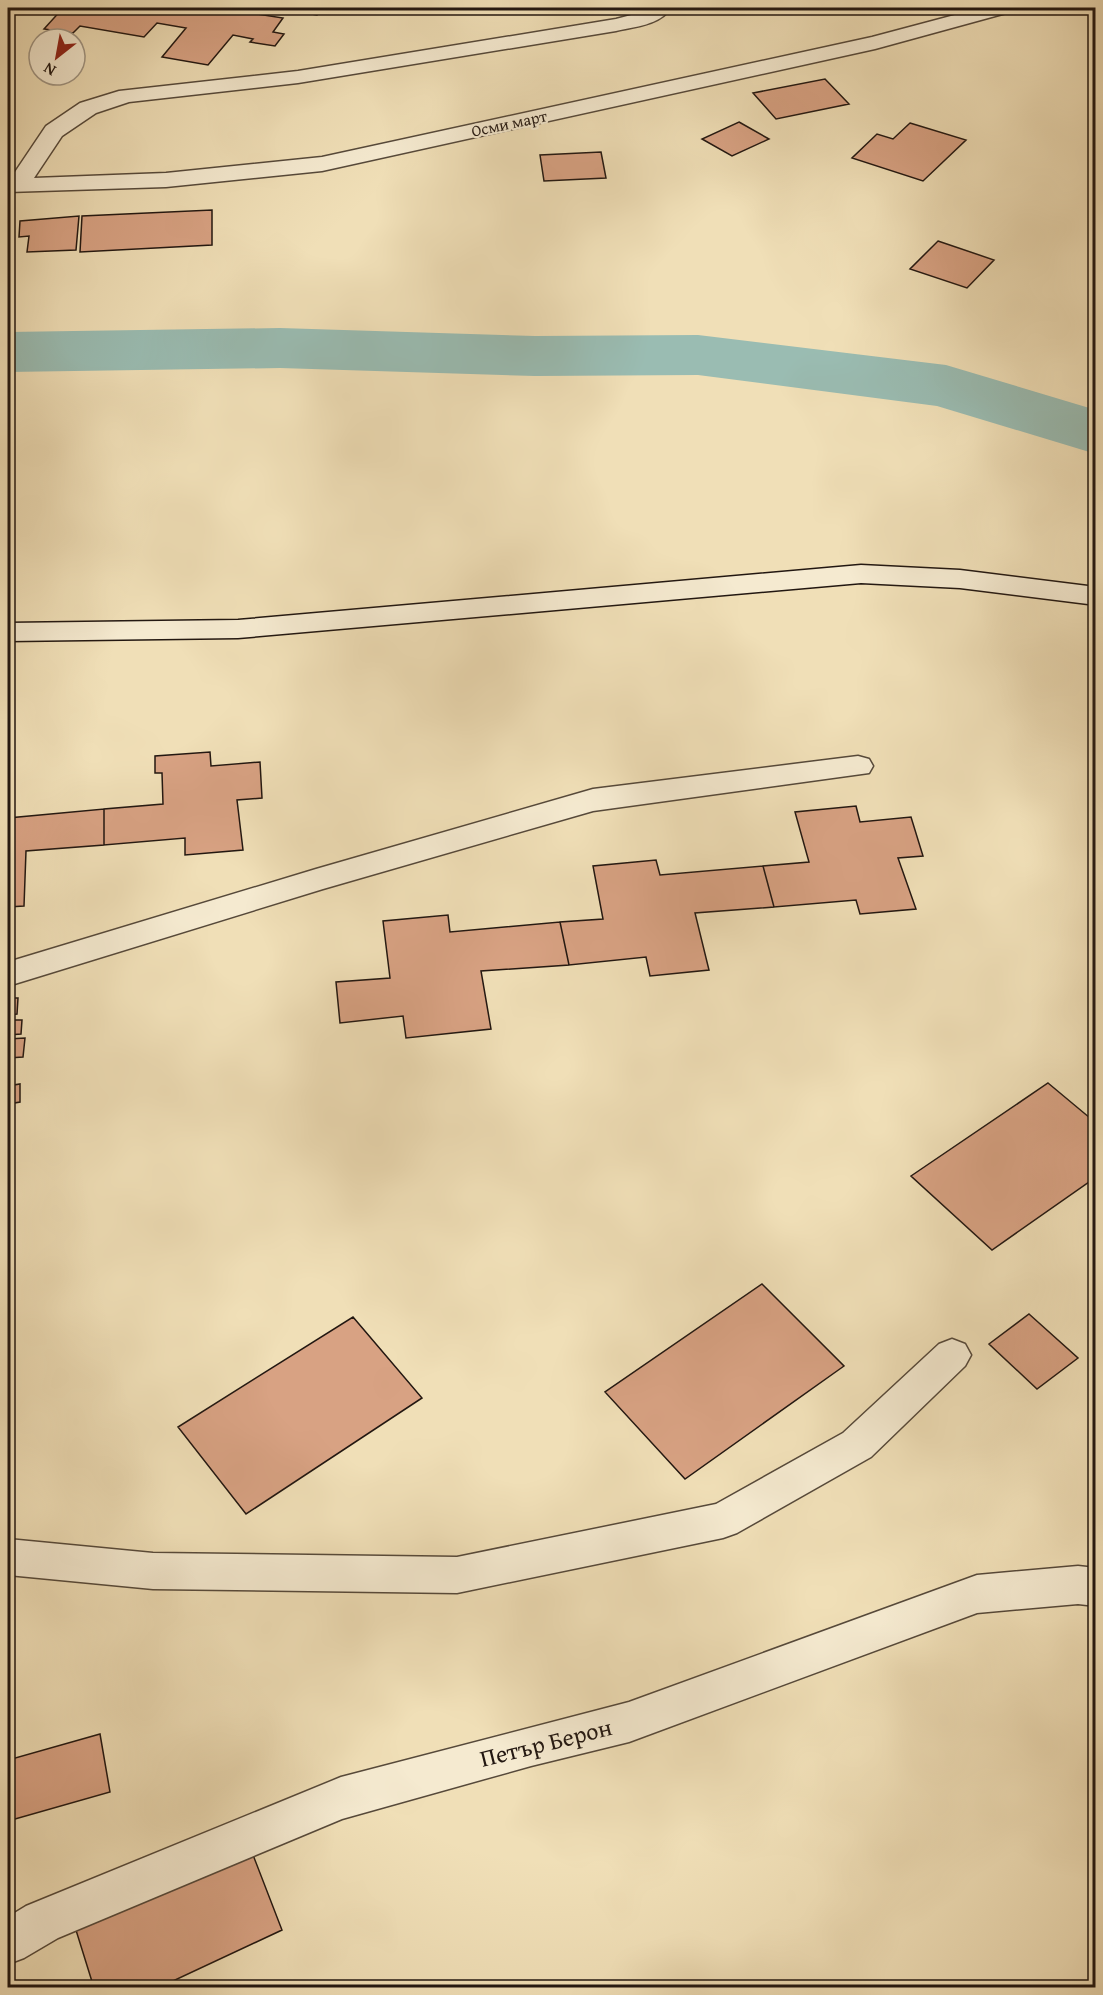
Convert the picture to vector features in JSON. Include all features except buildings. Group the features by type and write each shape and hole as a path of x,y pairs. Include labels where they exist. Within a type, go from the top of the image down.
{"street":[{"path":"13,185 54,131 88,108 127,96 298,77 616,25 642,19 661,8"},
{"name":"Осми март","path":"13,185 191,179 253,174 322,164 875,43 1003,8"},
{"path":"8,632 238,629 861,574 960,579 1095,596"},
{"path":"8,974 316,880 593,800 858,766"},
{"path":"8,1557 153,1571 457,1575 723,1520 857,1445 952,1355"},
{"name":"Петър Берон","path":"8,1942 42,1922 341,1798 629,1722 977,1594 1078,1585 1095,1587"}],"waterway":[{"path":"8,352 280,348 535,356 698,355 946,386 1096,433"}]}
